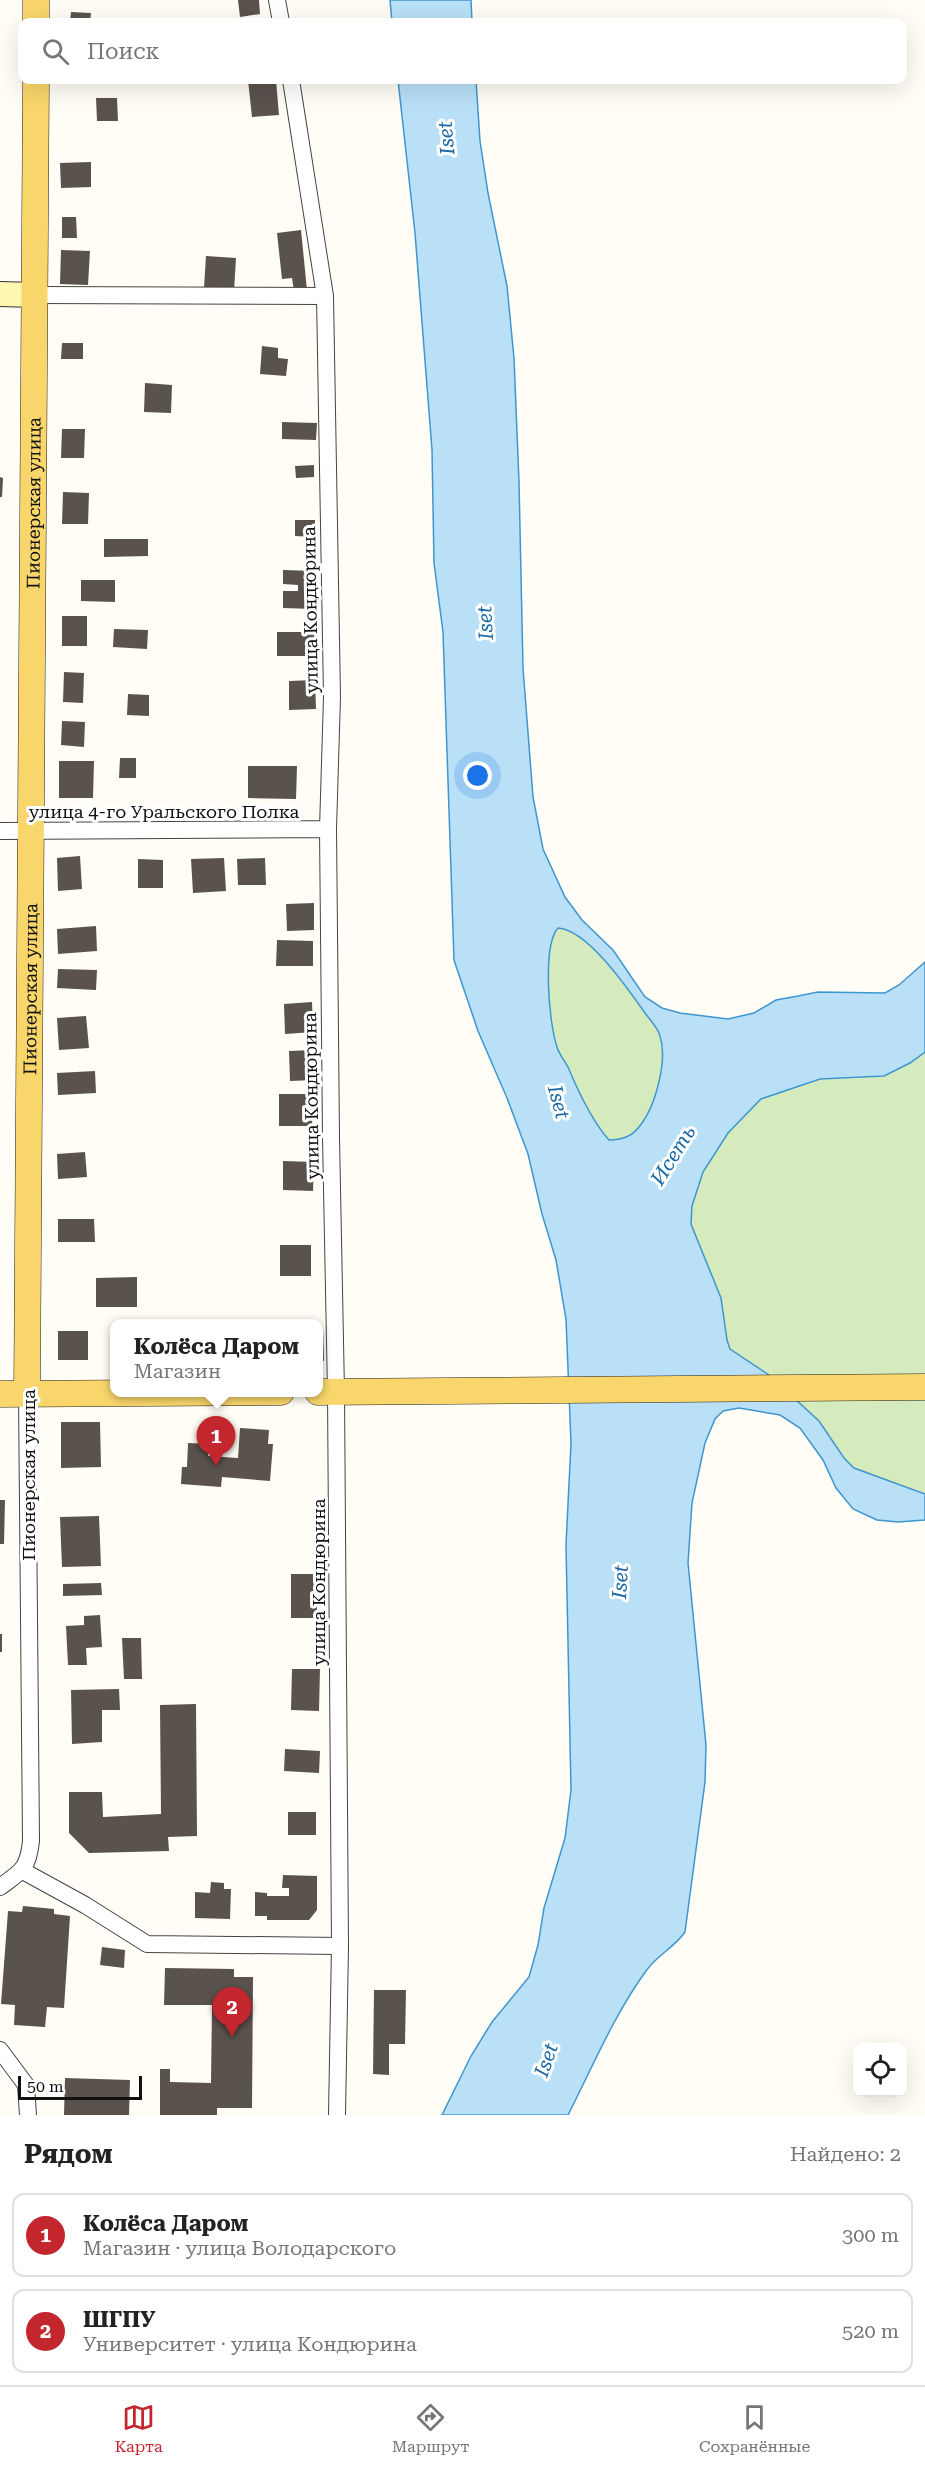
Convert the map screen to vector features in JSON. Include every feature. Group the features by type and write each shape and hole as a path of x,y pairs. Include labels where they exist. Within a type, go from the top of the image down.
{"main road":[{"path":"36,0 36,18"},
{"name":"Пионерская улица","path":"27,1394 36,84"},
{"path":"0,294 35,295"},
{"path":"327,1392 925,1387"},
{"path":"0,1394 110,1393"}],"street":[{"path":"278,0 280,18"},
{"name":"улица Кондюрина","path":"292,84 325,296 332,697 328,830 330,1137 327,1392 340,1946 337,2115"},
{"path":"35,295 325,296"},
{"name":"улица 4-го Уральского Полка","path":"0,831 328,830"},
{"name":"Пионерская улица","path":"23,1871 29,1858 31,1841 27,1394"},
{"path":"1,1887 23,1871 85,1905 147,1944 340,1946"},
{"path":"0,2050 26,2085 28,2115"}],"green space":[{"path":"558,928 570,931 582,938 594,949 628,990 656,1027 660,1036 661,1071 654,1097 644,1120 632,1134 625,1137 609,1140 600,1130 557,1047 548,986 550,951"},
{"path":"925,1052 925,1494 854,1468 844,1458 819,1421 769,1375 730,1349 721,1298 691,1224 692,1206 703,1172 728,1133 761,1099 820,1079 861,1078 910,1063"}],"water":[{"path":"390,0 471,0 472,18 392,18"},
{"path":"398,84 476,84 480,141 507,286 514,358 523,668 533,797 543,849 565,897 582,920 613,950 645,997 662,1008 680,1013 728,1019 754,1013 776,1000 818,992 885,993 899,985 925,962 925,1052 910,1063 884,1076 820,1079 761,1099 728,1133 703,1172 692,1206 691,1224 721,1298 730,1349 769,1375 819,1421 844,1458 854,1468 925,1494 925,1520 898,1522 877,1520 853,1509 836,1488 823,1460 800,1428 780,1415 739,1408 723,1411 715,1419 705,1443 692,1503 688,1563 706,1745 705,1782 685,1932 676,1943 650,1965 634,1988 568,2115 442,2115 471,2056 492,2022 529,1977 538,1945 544,1908 565,1838 571,1790 566,1545 571,1443 566,1319 556,1260 528,1154 478,1031 454,960 443,632 434,563 432,450 415,233","holes":["558,928 570,931 606,962 654,1024 662,1046 661,1071 650,1109 638,1128 621,1139 609,1140 597,1124 559,1052 554,1036 548,986 553,937"]}],"building":[{"path":"238,0 259,0 260,14 240,17"},
{"path":"71,12 91,13 90,18 70,18"},
{"path":"248,84 276,84 279,115 252,117"},
{"path":"96,98 117,98 118,121 97,121"},
{"path":"91,162 91,187 61,188 60,163"},
{"path":"62,217 76,217 77,238 62,238"},
{"path":"301,230 307,290 294,291 292,278 282,279 277,233"},
{"path":"61,250 90,251 88,285 60,284"},
{"path":"206,256 236,258 234,291 204,288"},
{"path":"62,343 83,343 83,359 61,359"},
{"path":"262,346 278,348 278,358 288,359 286,376 260,374"},
{"path":"145,383 172,385 171,413 144,412"},
{"path":"282,422 317,423 316,440 282,439"},
{"path":"62,429 85,429 84,458 61,458"},
{"path":"314,465 314,477 296,478 295,466"},
{"path":"0,477 3,478 2,497 0,497"},
{"path":"63,492 89,493 88,524 62,524"},
{"path":"295,520 315,520 315,537 295,536"},
{"path":"104,539 148,539 148,556 104,557"},
{"path":"283,570 315,571 314,609 283,608 283,591 298,591 298,585 283,584"},
{"path":"81,580 115,580 115,602 81,601"},
{"path":"62,616 87,616 87,646 62,646"},
{"path":"114,629 148,630 147,649 113,647"},
{"path":"277,632 317,632 317,656 277,656"},
{"path":"64,672 84,673 83,703 63,702"},
{"path":"315,680 316,709 289,710 289,681"},
{"path":"128,694 149,695 149,716 127,715"},
{"path":"62,721 85,722 84,747 61,745"},
{"path":"120,758 136,758 136,778 119,778"},
{"path":"59,761 94,761 93,798 59,798"},
{"path":"248,766 297,766 296,799 248,798"},
{"path":"80,856 82,889 58,891 57,858"},
{"path":"224,858 226,891 193,893 191,859"},
{"path":"265,858 266,885 238,885 237,859"},
{"path":"138,859 163,860 163,888 138,888"},
{"path":"314,903 314,930 287,931 286,904"},
{"path":"96,926 97,951 58,954 57,929"},
{"path":"277,940 313,941 313,966 276,966"},
{"path":"58,969 97,970 96,990 57,988"},
{"path":"312,1002 313,1032 285,1034 284,1004"},
{"path":"86,1016 89,1048 59,1050 57,1018"},
{"path":"314,1050 315,1080 290,1081 289,1051"},
{"path":"95,1071 96,1093 58,1095 57,1073"},
{"path":"279,1094 313,1094 312,1126 279,1126"},
{"path":"85,1152 87,1177 58,1179 57,1154"},
{"path":"283,1161 314,1162 313,1191 283,1190"},
{"path":"58,1219 94,1219 95,1242 58,1242"},
{"path":"280,1245 311,1245 311,1276 280,1276"},
{"path":"137,1277 137,1307 96,1307 96,1278"},
{"path":"58,1331 88,1331 88,1360 58,1360"},
{"path":"61,1422 100,1422 101,1467 61,1468"},
{"path":"240,1428 269,1430 268,1444 273,1444 270,1481 222,1477 221,1487 181,1484 182,1467 187,1467 188,1443 209,1444 208,1456 238,1458"},
{"path":"0,1500 5,1500 4,1544 0,1544"},
{"path":"99,1516 101,1566 62,1567 60,1517"},
{"path":"291,1574 317,1574 317,1618 291,1618"},
{"path":"101,1583 102,1595 63,1596 63,1584"},
{"path":"100,1615 102,1647 86,1648 87,1665 68,1665 66,1626 84,1625 84,1616"},
{"path":"0,1634 2,1634 2,1652 0,1652"},
{"path":"122,1638 141,1638 142,1679 124,1679"},
{"path":"292,1669 320,1669 319,1711 291,1710"},
{"path":"119,1689 120,1710 102,1710 102,1742 72,1744 71,1690"},
{"path":"196,1704 197,1836 168,1837 169,1851 89,1853 69,1833 69,1792 102,1792 103,1817 161,1814 160,1705"},
{"path":"285,1749 320,1751 319,1773 284,1771"},
{"path":"288,1812 316,1812 316,1835 288,1835"},
{"path":"283,1875 317,1876 317,1910 309,1920 267,1920 267,1916 255,1916 255,1892 267,1893 267,1896 289,1896 289,1888 282,1888"},
{"path":"211,1882 224,1883 224,1889 231,1889 230,1919 195,1918 195,1892 210,1893"},
{"path":"23,1906 54,1909 54,1914 70,1916 64,2008 47,2007 45,2027 14,2025 15,2005 1,2004 8,1911 22,1912"},
{"path":"102,1947 125,1950 124,1968 100,1965"},
{"path":"165,1968 234,1969 234,1977 253,1977 252,2108 217,2108 217,2115 160,2115 160,2069 170,2069 170,2082 211,2083 212,2005 164,2005"},
{"path":"374,1990 406,1990 405,2044 389,2044 389,2075 373,2074"},
{"path":"65,2078 130,2080 129,2115 64,2115"}],"place":[{"name":"Колёса Даром","path":"216,1466"},
{"name":"ШГПУ","path":"232,2037"}],"water label":[{"name":"Iset","path":"446,138"},
{"name":"Iset","path":"485,623"},
{"name":"Iset","path":"559,1102"},
{"name":"Исеть","path":"673,1155"},
{"name":"Iset","path":"620,1582"},
{"name":"Iset","path":"546,2060"}]}
